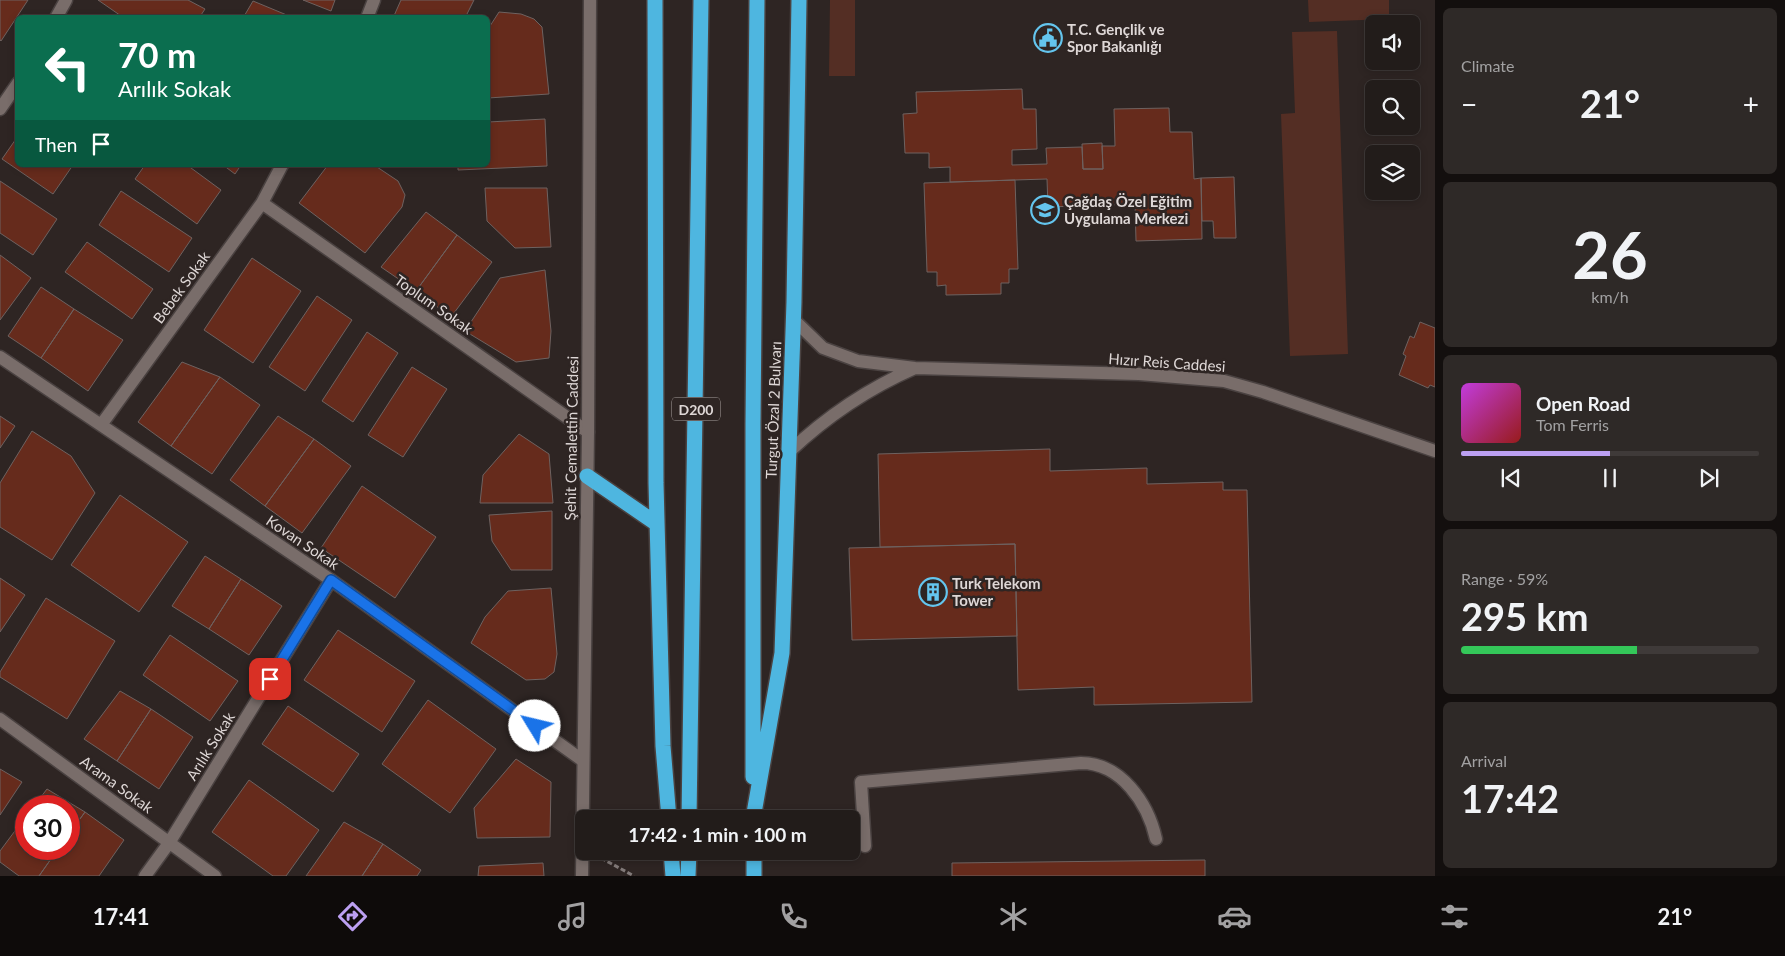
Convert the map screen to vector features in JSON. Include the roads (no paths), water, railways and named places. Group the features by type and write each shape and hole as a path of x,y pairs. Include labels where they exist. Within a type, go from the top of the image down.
{"highway":[{"path":"655,0 657,524 663,746 668,810"},
{"name":"D200","path":"689,810 701,0"},
{"name":"Turgut Özal 2 Bulvarı","path":"753,810 753,424 757,0"},
{"name":"Turgut Özal 2 Bulvarı","path":"755,810 782,653 794,319 799,0"},
{"path":"587,476 657,524"},
{"path":"672,860 674,876"},
{"path":"688,876 689,860"},
{"path":"754,860 754,876"}],"street":[{"path":"58,15 66,0"},
{"path":"368,15 374,0"},
{"name":"Şehit Cemalettin Caddesi","path":"582,876 582,760 588,432 589,0"},
{"path":"0,109 15,87"},
{"name":"Bebek Sokak","path":"101,425 262,203 281,167"},
{"name":"Toplum Sokak","path":"262,203 588,432"},
{"name":"Hızır Reis Caddesi","path":"794,319 823,348 858,361 915,368 1139,374 1224,381 1272,395 1435,451"},
{"name":"Kovan Sokak","path":"0,357 331,580 582,760"},
{"name":"Hızır Reis Caddesi","path":"789,452 814,429 846,405 889,380 915,368"},
{"name":"Arılık Sokak","path":"145,876 169,843 331,580"},
{"name":"Arama Sokak","path":"0,719 215,876"},
{"path":"865,846 861,782 1081,763 1099,765 1114,772 1141,800 1153,826 1156,839"}],"place":[{"name":"T.C. Gençlik ve Spor Bakanlığı","path":"1048,38"},
{"name":"Çağdaş Özel Eğitim Uygulama Merkezi","path":"1045,210"},
{"name":"Turk Telekom Tower","path":"933,592"}]}
